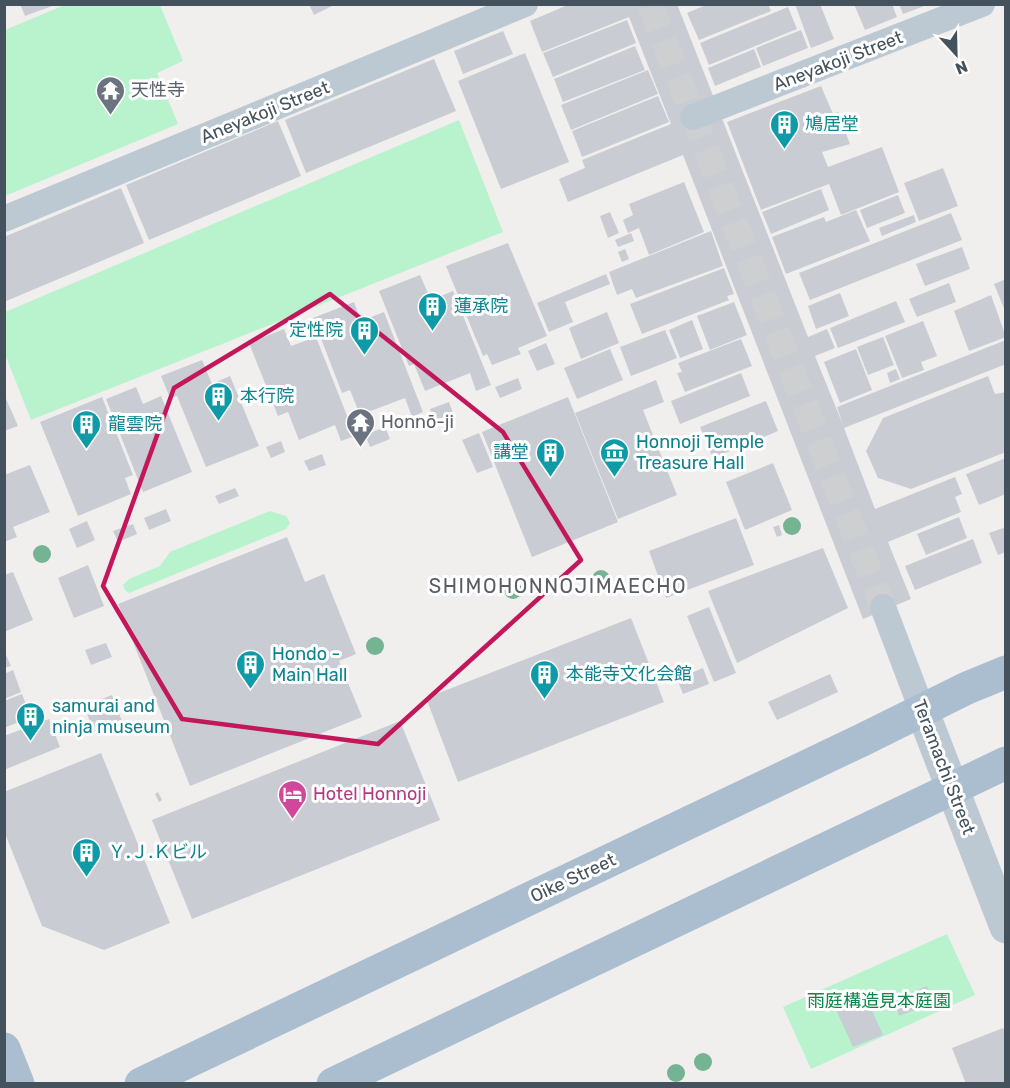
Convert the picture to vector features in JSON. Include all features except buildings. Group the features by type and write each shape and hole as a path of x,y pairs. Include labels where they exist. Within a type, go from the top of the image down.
{"main road":[{"name":"Oike Street","path":"141,1083 1005,672"},
{"path":"333,1083 1005,763"},
{"path":"4,1049 18,1083"}],"street":[{"name":"Aneyakoji Street","path":"4,219 525,4"},
{"name":"Aneyakoji Street","path":"693,117 982,4"},
{"name":"Teramachi Street","path":"883,607 1005,927"}],"highlighted area":[{"path":"330,294 503,432 581,560 378,744 182,719 103,586 174,388"}],"green space":[{"path":"67,4 160,5 183,61 157,73 178,124 5,196 5,30"},
{"path":"459,120 503,232 31,420 5,354 5,312"},
{"path":"270,511 286,516 290,523 286,529 129,593 125,590 123,585 129,579 160,566 170,552"},
{"name":"雨庭構造見本庭園","path":"947,934 975,995 811,1069 783,1007"}],"tunnel":[{"path":"650,4 883,607"}],"place":[{"name":"天性寺","path":"110,116"},
{"name":"鳩居堂","path":"784,150"},
{"name":"蓮承院","path":"433,332"},
{"name":"定性院","path":"364,356"},
{"name":"本行院","path":"219,422"},
{"name":"Honnō-ji","path":"360,448"},
{"name":"龍雲院","path":"87,450"},
{"name":"講堂","path":"550,478"},
{"name":"Honnoji Temple Treasure Hall","path":"615,478"},
{"name":"Hondo - Main Hall","path":"251,690"},
{"name":"本能寺文化会館","path":"545,700"},
{"name":"samurai and ninja museum","path":"31,742"},
{"name":"Hotel Honnoji","path":"292,820"},
{"name":"Ｙ.Ｊ.Ｋビル","path":"87,878"}],"district":[{"name":"SHIMOHONNOJIMAECHO","path":"558,586"}]}
